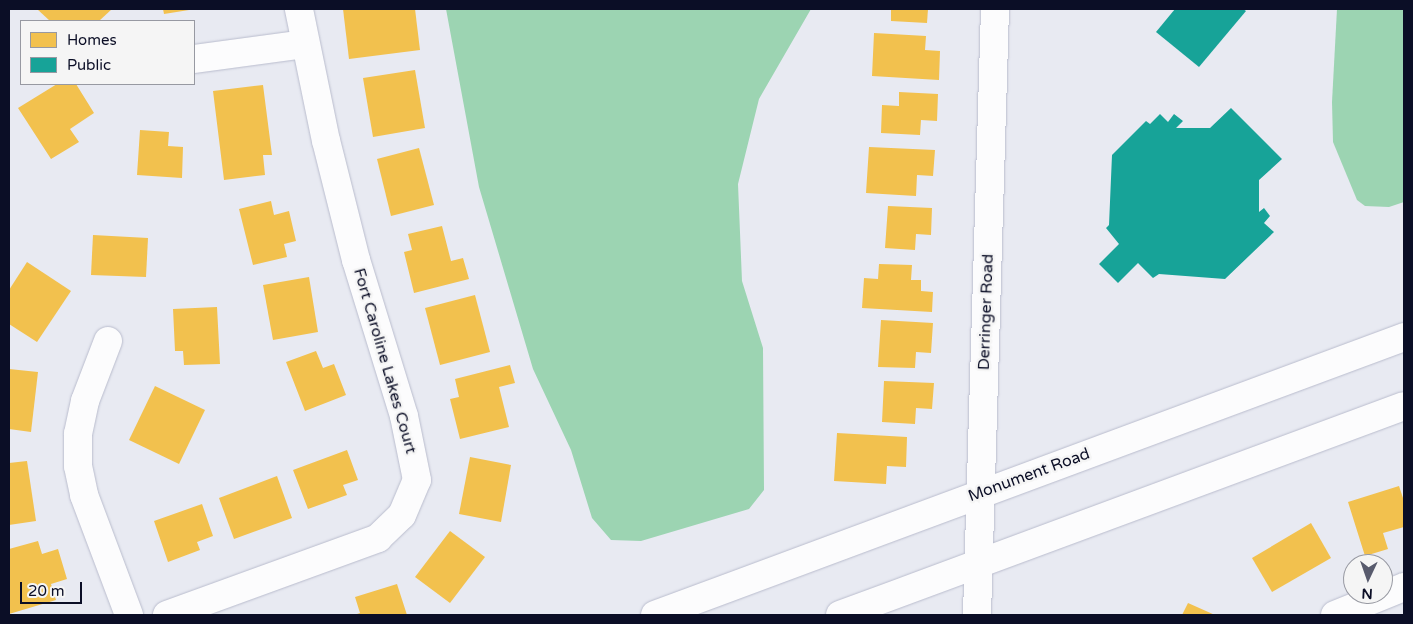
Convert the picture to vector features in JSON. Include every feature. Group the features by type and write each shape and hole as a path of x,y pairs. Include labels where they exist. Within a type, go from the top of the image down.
{"street":[{"path":"195,59 305,44 299,9"},
{"name":"Derringer Road","path":"978,615 995,9"},
{"name":"Fort Caroline Lakes Court","path":"167,615 378,538 402,516 417,480 404,416 345,218 305,44"},
{"name":"Monument Road","path":"654,615 1404,337"},
{"path":"108,341 85,401 78,434 78,466 84,495 129,615"},
{"path":"840,615 1404,406"},
{"path":"1335,615 1404,587"}],"shaded area":[{"path":"446,9 811,9 759,99 738,184 742,281 763,348 764,490 749,509 641,541 611,540 592,518 571,450 533,369 479,187"},
{"path":"1337,9 1404,9 1404,202 1389,207 1365,206 1357,200 1333,142 1332,102"}],"building: Homes":[{"path":"37,9 112,9 100,20 49,20"},
{"path":"163,9 189,9 189,10 164,14"},
{"path":"343,9 415,9 420,50 349,59"},
{"path":"891,9 928,9 927,23 891,21"},
{"path":"874,33 926,36 925,50 940,51 939,80 872,76"},
{"path":"415,70 425,128 373,137 363,78"},
{"path":"55,85 77,85 94,113 70,129 79,142 51,159 18,108"},
{"path":"263,85 272,155 263,155 265,175 224,180 213,91"},
{"path":"899,92 938,94 937,121 921,120 920,135 881,133 882,105 899,106"},
{"path":"140,130 169,132 168,146 183,147 182,178 137,175"},
{"path":"869,147 935,150 933,176 917,175 916,196 866,193"},
{"path":"419,148 434,205 391,216 377,159"},
{"path":"271,201 274,215 289,211 296,241 284,244 287,257 253,265 239,209"},
{"path":"888,206 932,208 931,235 916,234 915,250 885,248"},
{"path":"442,226 451,261 463,258 469,279 414,293 404,252 412,250 408,234"},
{"path":"93,235 148,238 146,277 91,275"},
{"path":"27,262 71,291 37,342 9,324 9,290"},
{"path":"879,264 912,265 911,280 921,280 921,291 933,292 932,312 862,308 864,278 878,279"},
{"path":"309,277 318,332 273,340 263,285"},
{"path":"475,295 490,352 440,365 425,308"},
{"path":"217,307 220,364 184,365 183,351 175,351 173,309"},
{"path":"881,320 933,323 931,353 916,352 915,368 878,367"},
{"path":"316,351 323,368 334,364 346,395 305,411 286,362"},
{"path":"510,365 515,383 499,387 509,427 460,439 450,399 459,397 455,379"},
{"path":"9,369 38,372 31,432 9,429"},
{"path":"884,381 934,383 932,409 916,408 915,424 882,422"},
{"path":"155,386 205,410 179,464 129,440"},
{"path":"837,433 907,437 906,467 887,466 886,484 834,481"},
{"path":"347,450 358,480 343,485 347,495 308,509 293,470"},
{"path":"470,457 511,465 501,522 459,514"},
{"path":"27,461 36,521 9,525 9,463"},
{"path":"277,476 292,518 234,539 219,498"},
{"path":"1399,486 1404,501 1404,527 1383,533 1388,549 1364,554 1348,502"},
{"path":"202,504 213,536 197,542 200,550 168,562 154,521"},
{"path":"1311,523 1331,558 1272,592 1252,558"},
{"path":"450,531 485,557 450,603 415,577"},
{"path":"38,541 42,554 58,549 67,579 51,584 56,600 9,614 9,549"},
{"path":"397,584 407,615 354,615 360,613 355,597"},
{"path":"1188,603 1215,615 1182,615"}],"building: Public":[{"path":"1175,9 1243,9 1246,11 1199,67 1156,32"},
{"path":"1231,108 1282,159 1259,180 1259,212 1264,208 1270,216 1264,223 1274,232 1225,279 1159,274 1153,278 1138,263 1118,283 1099,264 1119,244 1106,228 1109,225 1112,155 1146,121 1150,124 1160,114 1168,122 1174,114 1183,121 1176,128 1210,128"}]}
